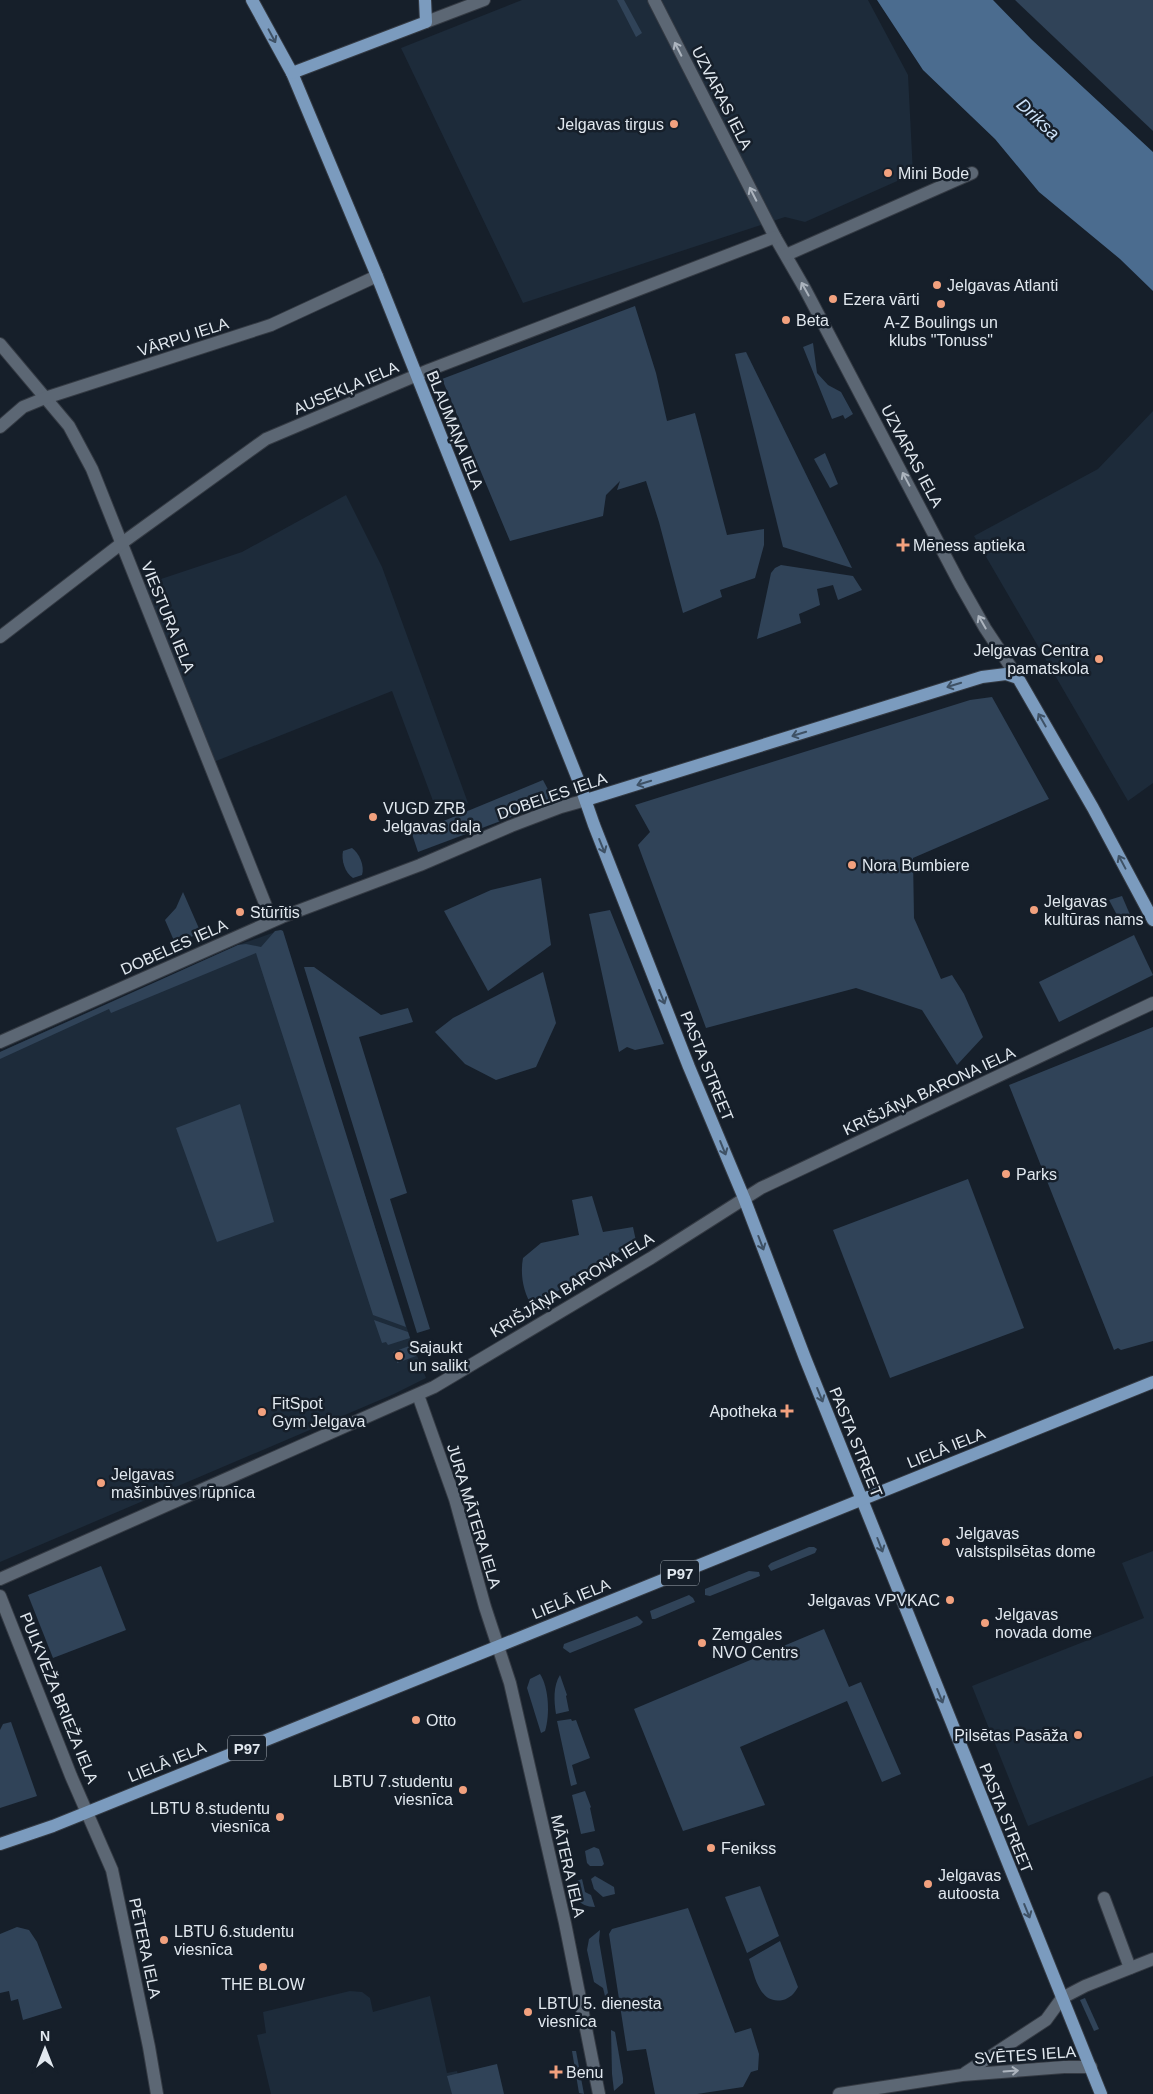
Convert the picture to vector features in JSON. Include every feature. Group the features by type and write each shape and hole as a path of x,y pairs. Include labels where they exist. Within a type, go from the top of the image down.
{"main road":[{"name":"BLAUMAŅA IELA","path":"252,0 292,73 377,276 586,800"},
{"path":"292,73 426,22 426,0"},
{"name":"DOBELES IELA","path":"586,800 982,677 1006,674 1018,678"},
{"name":"UZVARAS IELA","path":"1018,678 1089,799 1153,920"},
{"name":"PASTA STREET","path":"586,800 594,825 689,1067 744,1198 804,1358 1101,2094"},
{"name":"LIELĀ IELA","path":"0,1844 88,1812 1153,1382"}],"street":[{"path":"426,22 484,0"},
{"name":"UZVARAS IELA","path":"654,0 775,237 960,584 985,628 1018,678"},
{"path":"786,255 972,173"},
{"name":"AUSEKĻA IELA","path":"0,637 122,543 266,439 416,376 775,237"},
{"name":"VĀRPU IELA","path":"0,427 23,407 45,398 271,325 377,276"},
{"name":"VIESTURA IELA","path":"0,344 69,426 92,469 272,921"},
{"name":"DOBELES IELA","path":"0,1042 272,921 420,864 510,826 586,800"},
{"name":"KRIŠJĀŅA BARONA IELA","path":"0,1580 434,1388 651,1258 744,1198 1153,1003"},
{"name":"JURA MĀTERA IELA","path":"418,1395 455,1499 485,1607 499,1646"},
{"name":"PULKVEŽA BRIEŽA IELA","path":"0,1596 71,1776 88,1812"},
{"name":"MĀTERA IELA","path":"499,1646 510,1683 565,1923 599,2094"},
{"name":"PĒTERA IELA","path":"88,1812 112,1870 157,2094"},
{"path":"1104,1898 1130,1968"},
{"path":"1062,1998 1085,1986 1153,1958"},
{"name":"SVĒTES IELA","path":"962,2075 1046,2020 1062,1998"},
{"name":"SVĒTES IELA","path":"839,2094 962,2075 1064,2067 1090,2067"}],"shaded area":[{"name":"Jelgavas tirgus","path":"522,0 868,0 908,75 913,174 805,222 785,217 523,303 401,48"},
{"path":"617,0 624,0 642,33 636,37"},
{"path":"1015,0 1153,0 1153,131"},
{"path":"635,306 656,373 667,421 695,413 727,535 764,529 764,545 755,578 720,590 722,597 683,613 646,481 617,490 620,481 606,495 603,516 510,541 442,379"},
{"path":"813,343 817,373 828,385 841,392 853,414 845,419 843,415 832,419 803,347"},
{"path":"746,352 852,568 783,547 735,354"},
{"name":"Jelgavas Centra pamatskola","path":"1153,411 1153,783 1128,801 974,536 1098,469"},
{"path":"825,453 838,484 830,488 814,459"},
{"path":"346,495 382,567 468,803 439,817 392,691 211,763 143,585 242,552"},
{"path":"781,565 853,576 862,590 838,600 833,585 817,589 820,605 799,614 801,623 757,639 771,573"},
{"path":"992,697 1049,799 913,858 914,918 941,979 952,975 964,994 983,1037 957,1065 922,1010 856,988 706,1028 638,845 650,832 635,805 970,700"},
{"path":"543,780 554,801 418,852 412,834"},
{"path":"352,848 359,856 363,868 362,875 353,878 344,866 343,858 343,851"},
{"path":"541,878 551,945 488,991 444,911 491,890"},
{"path":"183,892 201,933 175,943 165,920 176,908"},
{"path":"1122,896 1131,917 1118,917 1109,900"},
{"path":"610,910 664,1044 635,1050 627,1047 619,1052 589,914"},
{"path":"281,930 410,1338 426,1378 394,1394 0,1562 0,1052 238,945"},
{"path":"275,931 283,931 406,1327 373,1315 256,953 111,1013 109,1009 0,1059 0,1052 238,945 246,944 261,947"},
{"path":"1134,935 1153,975 1059,1022 1039,982"},
{"path":"304,967 314,967 381,1015 408,1008 413,1022 359,1037 407,1193 390,1199 430,1329 417,1333"},
{"path":"543,972 556,1023 536,1067 496,1080 465,1064 435,1032 453,1018"},
{"path":"1153,1027 1153,1341 1121,1350 1118,1348 1114,1350 1009,1085"},
{"path":"240,1104 274,1222 217,1242 176,1128"},
{"path":"968,1179 1024,1328 890,1378 833,1230"},
{"path":"592,1196 603,1232 633,1227 636,1241 533,1307 523,1283 523,1258 541,1243 579,1235 572,1200"},
{"path":"374,1320 408,1332 410,1338 388,1345 386,1342 382,1343"},
{"path":"412,1345 416,1356 397,1363 397,1356 393,1352"},
{"path":"809,1547 817,1549 815,1553 771,1571 768,1566 771,1563"},
{"name":"Pilsētas Pasāža","path":"1153,1551 1153,1776 1028,1826 972,1686 1144,1618 1122,1563"},
{"path":"101,1566 126,1630 53,1658 28,1595"},
{"path":"749,1571 759,1572 760,1576 710,1596 705,1595 705,1589"},
{"path":"689,1595 695,1602 652,1619 650,1611"},
{"path":"637,1616 643,1622 640,1625 570,1653 563,1648 564,1644"},
{"path":"824,1629 849,1687 861,1682 901,1774 882,1782 847,1701 740,1747 765,1805 683,1831 634,1709"},
{"path":"540,1674 547,1694 548,1710 547,1725 545,1731 541,1733 527,1688 530,1679"},
{"path":"560,1675 567,1695 569,1711 556,1714 555,1689"},
{"path":"571,1719 572,1721 576,1720 590,1758 572,1765 577,1784 571,1786 557,1721"},
{"path":"11,1722 37,1796 0,1808 0,1730 3,1724"},
{"path":"585,1791 591,1807 595,1831 581,1834 572,1795"},
{"path":"594,1847 599,1849 604,1864 602,1866 590,1866 587,1863 585,1851"},
{"path":"595,1876 614,1887 615,1894 603,1897 594,1889 591,1879"},
{"path":"582,1879 585,1892 591,1895 595,1907 584,1905 575,1895 577,1881"},
{"path":"760,1886 779,1936 747,1953 725,1897"},
{"path":"688,1908 735,2033 751,2028 759,2054 758,2070 751,2072 743,2087 697,2094 655,2094 646,2049 627,2051 609,1934 612,1929"},
{"path":"17,1927 29,1930 37,1942 62,2008 23,2020 18,1999 11,2001 9,1991 0,1993 0,1934"},
{"path":"600,1930 599,1941 608,1993 605,1996 603,1988 594,1982 587,1950 589,1939"},
{"path":"780,1941 798,1987 788,1998 775,2000 768,1998 759,1988 749,1959"},
{"path":"350,1991 362,1992 370,1998 373,2012 430,1996 447,2073 457,2071 462,2094 271,2094 257,2035 266,2033 263,2012"},
{"path":"1085,1998 1099,2029 1094,2031 1080,2000"},
{"path":"611,2030 615,2032 623,2078 623,2083 614,2091 612,2074"},
{"path":"572,2051 576,2051 584,2094 579,2093"},
{"path":"497,2064 504,2094 452,2094 447,2076"}],"water":[{"name":"Driksa","path":"877,0 993,0 1031,39 1153,152 1153,291 1120,259 1039,192 995,139 923,70"}],"place":[{"name":"Jelgavas tirgus","path":"674,124"},
{"name":"Mini Bode","path":"888,173"},
{"name":"Jelgavas Atlanti","path":"937,285"},
{"name":"Ezera vārti","path":"833,299"},
{"name":"A-Z Boulings un klubs \"Tonuss\"","path":"941,304"},
{"name":"Beta","path":"786,320"},
{"name":"Mēness aptieka","path":"903,545"},
{"name":"Jelgavas Centra pamatskola","path":"1099,659"},
{"name":"VUGD ZRB Jelgavas daļa","path":"373,817"},
{"name":"Nora Bumbiere","path":"852,865"},
{"name":"Jelgavas kultūras nams","path":"1034,910"},
{"name":"Stūrītis","path":"240,912"},
{"name":"Parks","path":"1006,1174"},
{"name":"Sajaukt un salikt","path":"399,1356"},
{"name":"Apotheka","path":"787,1411"},
{"name":"FitSpot Gym Jelgava","path":"262,1412"},
{"name":"Jelgavas mašīnbūves rūpnīca","path":"101,1483"},
{"name":"Jelgavas valstspilsētas dome","path":"946,1542"},
{"name":"Jelgavas VPVKAC","path":"950,1600"},
{"name":"Jelgavas novada dome","path":"985,1623"},
{"name":"Zemgales NVO Centrs","path":"702,1643"},
{"name":"Otto","path":"416,1720"},
{"name":"Pilsētas Pasāža","path":"1078,1735"},
{"name":"LBTU 7.studentu viesnīca","path":"463,1790"},
{"name":"LBTU 8.studentu viesnīca","path":"280,1817"},
{"name":"Fenikss","path":"711,1848"},
{"name":"Jelgavas autoosta","path":"928,1884"},
{"name":"LBTU 6.studentu viesnīca","path":"164,1940"},
{"name":"THE BLOW","path":"263,1967"},
{"name":"LBTU 5. dienesta viesnīca","path":"528,2012"},
{"name":"Benu","path":"556,2072"}]}
